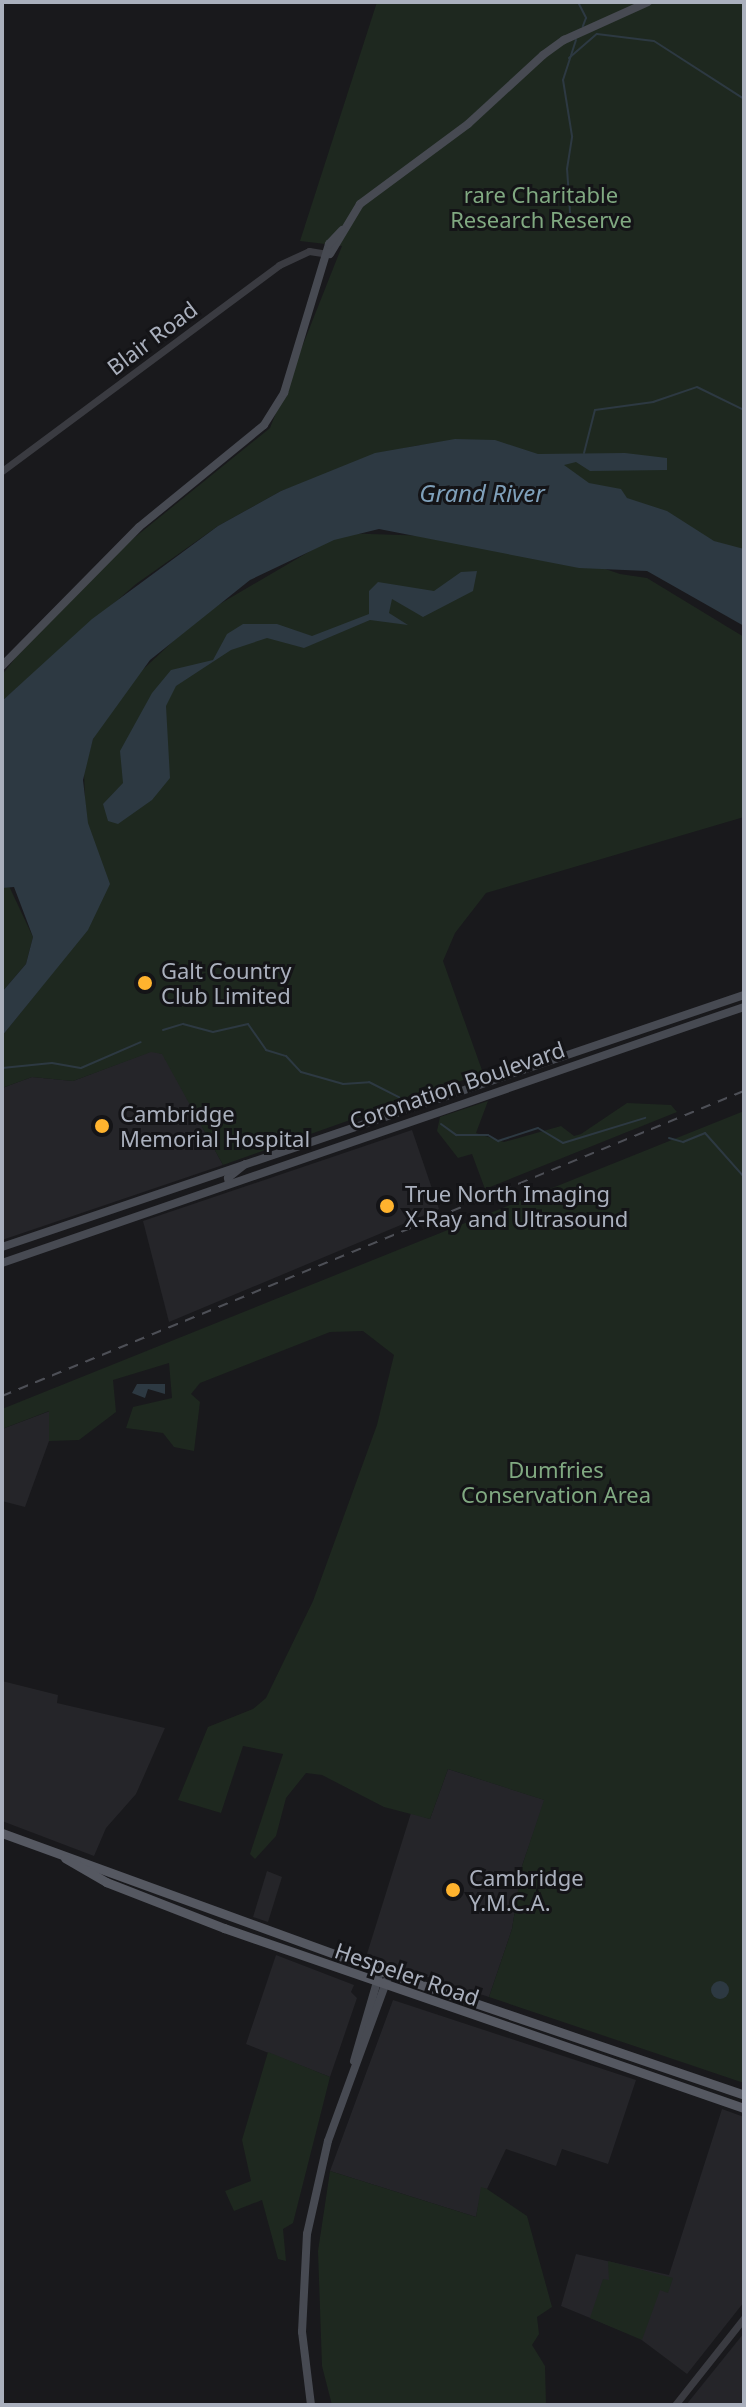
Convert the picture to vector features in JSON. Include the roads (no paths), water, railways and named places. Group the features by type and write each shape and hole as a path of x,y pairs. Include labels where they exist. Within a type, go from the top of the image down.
{"main road":[{"path":"2,666 116,548 242,447 271,416 284,393 329,254 329,244 360,204 468,124 543,55 564,40 648,2"},
{"name":"Coronation Boulevard","path":"2,1247 744,995"},
{"name":"Coronation Boulevard","path":"2,1263 744,1007"},
{"path":"455,1091 459,1103"},
{"path":"229,1184 228,1178 246,1164"},
{"name":"Hespeler Road","path":"2,1833 65,1858 77,1857 385,1972 744,2095"},
{"name":"Hespeler Road","path":"65,1858 73,1867 145,1898 380,1985 744,2108"},
{"path":"311,2405 302,2332 307,2234 328,2141 385,1972"}],"street":[{"name":"Blair Road","path":"2,471 279,265 309,251 329,254"},
{"path":"674,2404 744,2318"}],"water":[{"name":"Grand River","path":"455,439 495,440 538,454 625,453 667,458 667,470 590,471 576,462 564,465 589,483 621,489 627,498 667,511 714,541 744,549 744,626 647,571 579,568 379,529 334,540 250,580 150,660 93,739 83,780 88,823 110,884 88,930 2,1036 2,992 26,964 33,937 14,887 2,888 2,701 92,619 218,526 281,491 375,453"},
{"path":"477,571 473,591 423,617 392,599 389,613 408,625 370,620 304,648 267,638 231,650 176,686 166,706 170,778 152,800 118,824 108,821 103,804 123,783 120,751 152,693 171,670 213,660 227,634 243,624 277,624 312,636 369,614 369,591 378,582 434,591 461,572"},
{"path":"137,1384 165,1384 165,1394 148,1389 145,1398 132,1393"},
{"path":"716,1981 724,1981 729,1990 727,1997 716,1999 711,1994 711,1986"}],"waterway":[{"path":"578,2 586,18 583,26"},
{"path":"569,58 597,34 654,41 744,99"},
{"path":"571,227 567,169 572,136 563,80 576,40"},
{"path":"584,453 595,410 653,402 697,387 744,410"},
{"path":"163,1030 183,1024 213,1032 248,1024 266,1050 286,1056 301,1072 343,1084 369,1082 399,1097"},
{"path":"2,1068 52,1063 81,1068 141,1042"},
{"path":"441,1124 456,1135 488,1135 498,1141 538,1128 563,1143 645,1118"},
{"path":"669,1138 683,1142 705,1133 744,1177"}],"railway":[{"path":"2,1396 744,1091"}],"place":[{"name":"Galt Country Club Limited","path":"145,983"},
{"name":"Cambridge Memorial Hospital","path":"102,1126"},
{"name":"True North Imaging X-Ray and Ultrasound","path":"387,1206"},
{"name":"Cambridge Y.M.C.A.","path":"453,1890"}],"park label":[{"name":"rare Charitable Research Reserve","path":"541,206"},
{"name":"Dumfries Conservation Area","path":"556,1482"}]}
